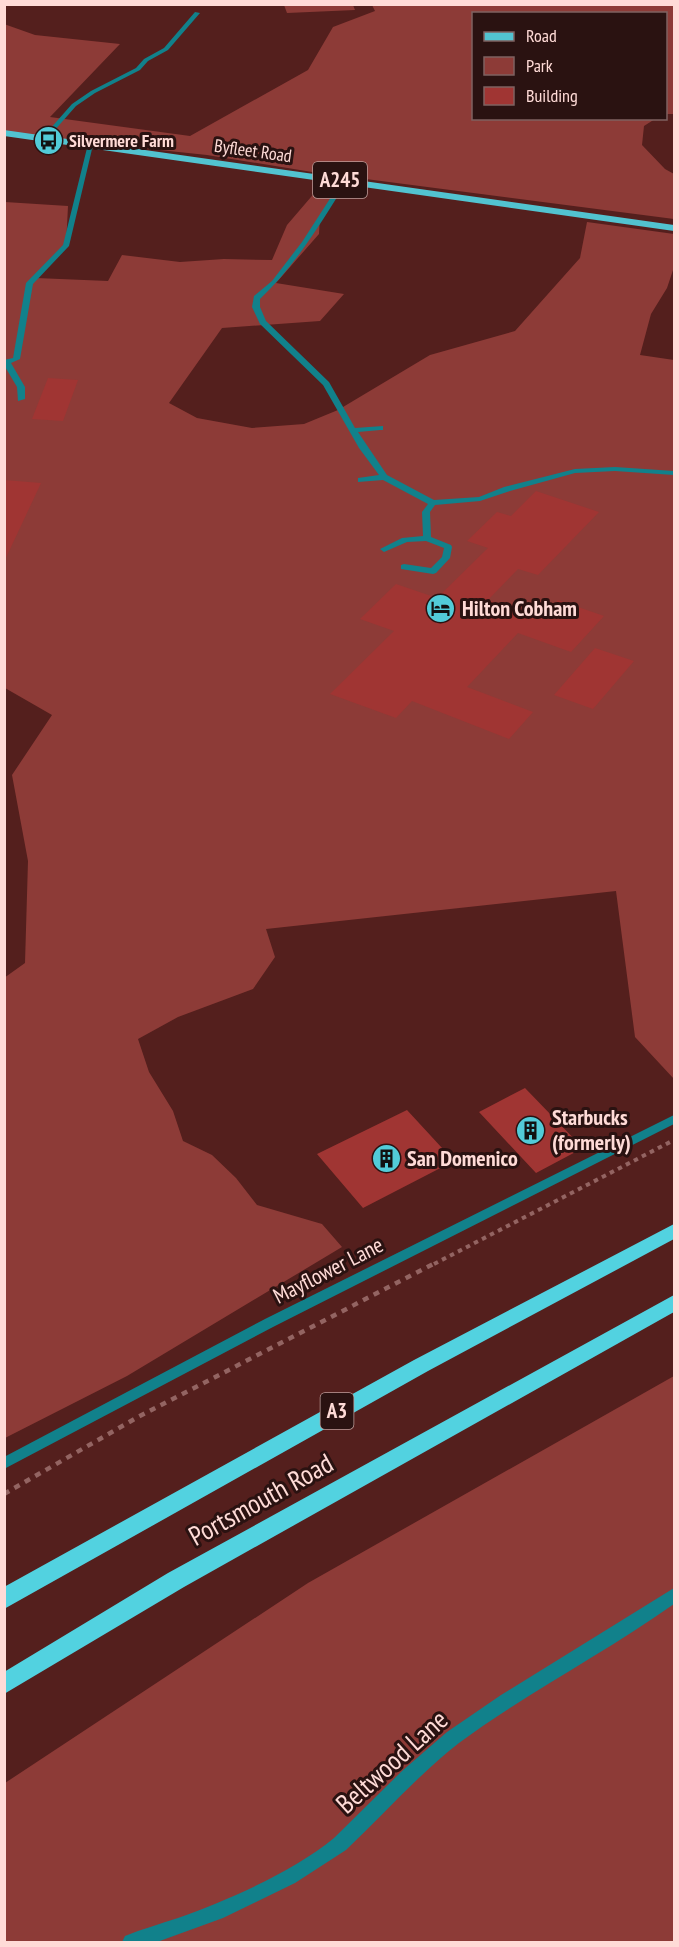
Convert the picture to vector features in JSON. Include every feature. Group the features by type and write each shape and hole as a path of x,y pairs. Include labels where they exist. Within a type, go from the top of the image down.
{"highway":[{"name":"Portsmouth Road","path":"4,1599 234,1467 675,1231"},
{"name":"Portsmouth Road","path":"4,1684 176,1580 675,1304"}],"main road":[{"name":"Byfleet Road","path":"4,133 675,228"}],"street":[{"name":"Beltwood Lane","path":"131,1942 252,1899 297,1873 339,1845 394,1788 452,1739 517,1692 578,1659 675,1594"}],"lane":[{"path":"44,139 74,105 93,92 138,69 146,60 166,49 197,13"},
{"path":"21,399 21,387 6,363 16,359 30,283 66,246 90,145"},
{"path":"344,181 304,243 274,282 257,298 256,307 263,322 326,384 384,477 433,503 480,499 507,489 576,471 615,469 675,473"},
{"path":"353,430 380,428"},
{"path":"361,480 384,477"},
{"path":"427,538 426,512 433,503"},
{"path":"384,549 405,540 427,538 448,547 446,558 433,570 404,567"},
{"name":"Mayflower Lane","path":"4,1464 269,1323 675,1119"}],"path":[{"path":"4,1494 138,1417 675,1140"}],"green space":[{"path":"284,5 353,5 355,10 287,13"},
{"path":"372,5 674,5 674,114 667,114 667,12 472,12 472,120 653,120 644,126 642,145 665,169 674,174 674,219 312,172 207,155 5,135 4,24 35,35 120,44 50,117 190,136 308,70 333,27 375,11"},
{"path":"317,190 342,191 334,197 320,216 319,234 276,283 344,294 320,321 222,328 169,403 197,418 252,428 304,424 338,410 430,355 515,331 580,258 587,222 674,234 674,267 667,288 651,314 640,355 674,360 674,1079 635,1037 616,891 266,929 275,957 253,989 178,1017 138,1039 149,1072 173,1111 183,1141 212,1155 236,1178 257,1205 322,1224 342,1247 127,1376 5,1438 4,978 25,963 28,861 12,775 52,715 5,688 5,202 68,206 66,246 36,278 108,281 122,255 180,262 224,259 272,260 287,225"},
{"path":"674,1376 674,1942 5,1942 5,1783 308,1583"}],"building":[{"path":"48,378 78,380 63,421 32,419"},
{"path":"4,480 41,483 4,562"},
{"name":"Hilton Cobham","path":"536,491 599,512 538,575 518,569 488,600 540,619 558,600 604,616 571,652 518,633 467,687 533,712 509,739 412,701 396,718 330,694 394,631 360,619 396,584 437,598 488,548 467,541 497,512 511,516"},
{"path":"595,648 634,661 593,709 554,695"},
{"name":"Starbucks (formerly)","path":"525,1088 583,1148 536,1173 479,1112"},
{"name":"San Domenico","path":"407,1110 454,1161 363,1208 317,1154"}],"place":[{"name":"Silvermere Farm","path":"48,141"},
{"name":"Hilton Cobham","path":"441,608"},
{"name":"Starbucks (formerly)","path":"531,1130"},
{"name":"San Domenico","path":"386,1158"}]}
